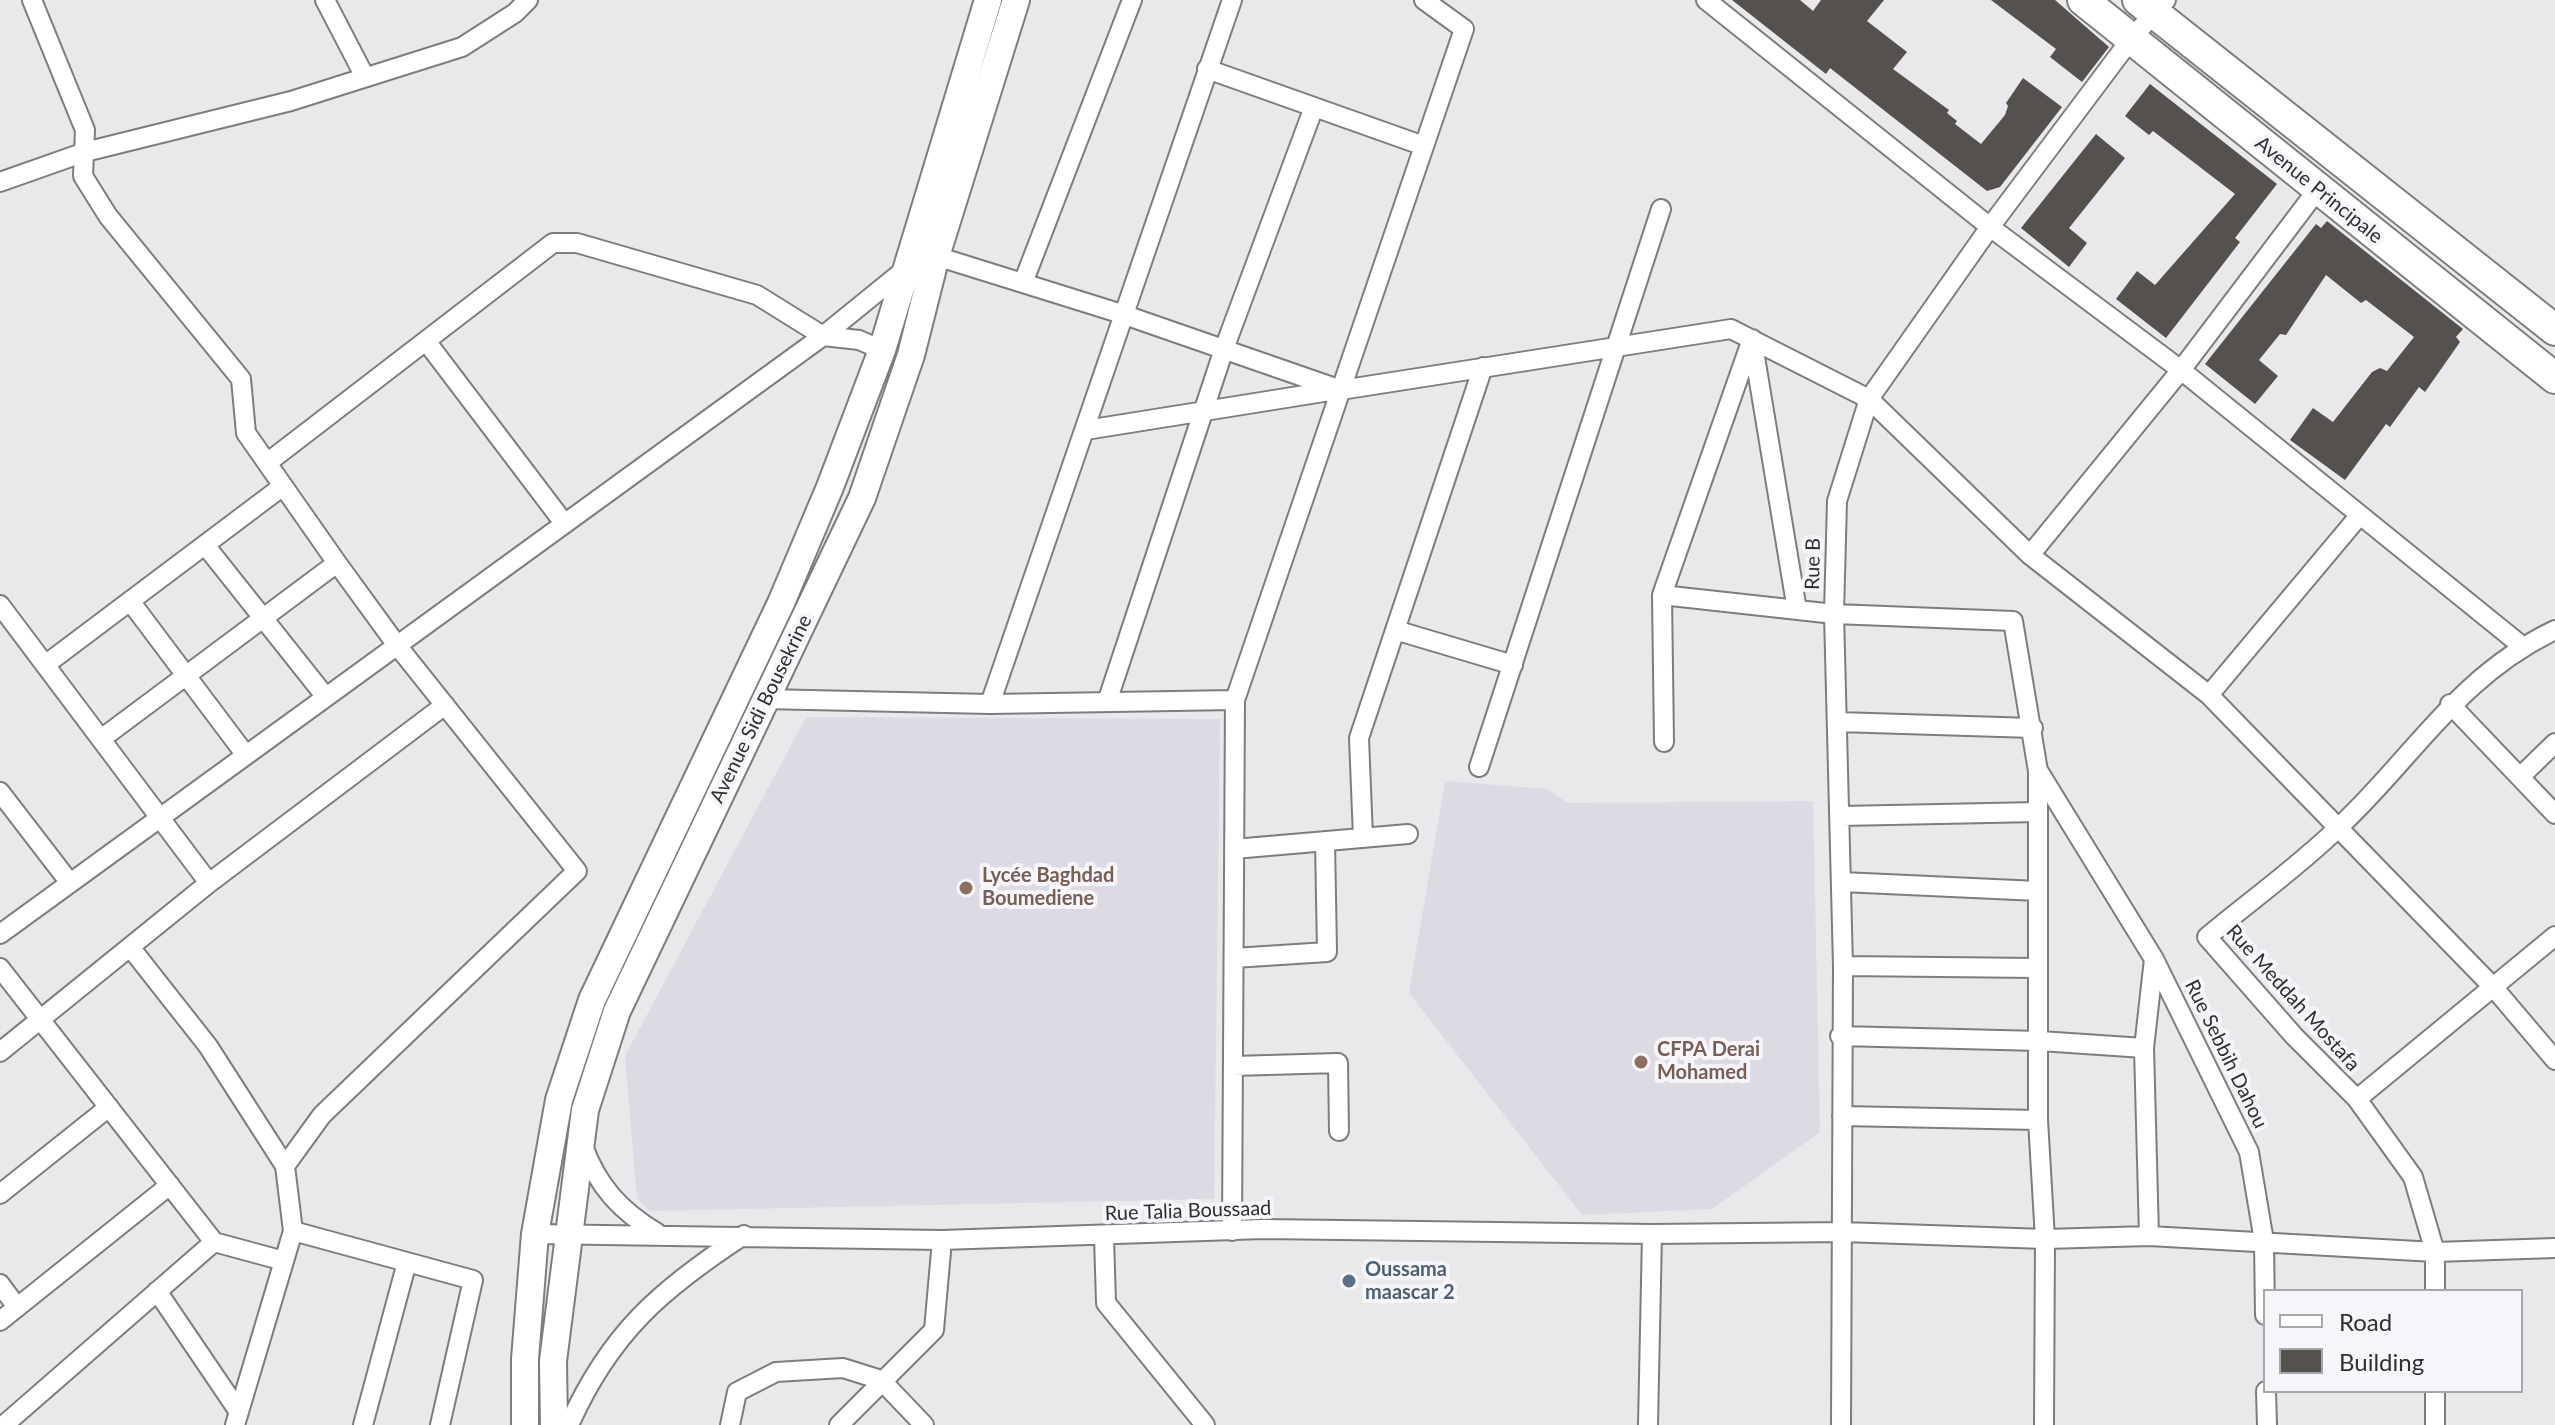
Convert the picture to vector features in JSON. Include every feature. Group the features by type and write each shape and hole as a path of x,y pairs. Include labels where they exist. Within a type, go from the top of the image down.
{"main road":[{"path":"525,1425 525,1359 535,1234 559,1100 592,1000 781,603 830,487 882,350 903,271 988,0"},
{"name":"Avenue Sidi Bousekrine","path":"554,1425 553,1361 585,1110 617,1011 862,498 911,355 936,256 1016,0"},
{"name":"Avenue Principale","path":"2083,0 2555,378"},
{"name":"Avenue Principale","path":"2153,5 2555,330"}],"street":[{"path":"32,0 85,130 83,176 108,216 241,379 246,433 337,563 396,644 577,871 322,1115 285,1166"},
{"path":"325,0 365,77"},
{"path":"0,182 85,152 291,101 462,47 515,13 528,0"},
{"path":"1023,283 1132,0"},
{"path":"990,704 1232,0"},
{"path":"1232,1231 1235,700 1464,29 1424,0"},
{"path":"1706,0 1990,227 2181,370 2522,646"},
{"name":"Rue B","path":"1841,1425 1843,1232 1840,1036 1843,966 1834,614 1837,501 1869,399 1990,227 2153,5"},
{"path":"1207,69 1424,146"},
{"path":"1107,702 1224,349 1314,107"},
{"path":"2030,555 2181,370 2318,189"},
{"path":"1479,767 1619,346 1661,209"},
{"path":"267,463 553,243 577,243 757,295 823,336 859,340 882,350"},
{"path":"0,934 823,336 903,271 936,256 1122,314 1341,390"},
{"path":"1086,430 1204,409 1731,329 1869,399 2030,555 2209,695 2494,988 2555,1060"},
{"path":"1664,742 1662,595 1752,339"},
{"path":"1752,339 1797,610"},
{"path":"426,341 564,523"},
{"path":"1363,838 1359,738 1483,367"},
{"path":"45,665 283,486"},
{"path":"2209,695 2359,516"},
{"path":"205,545 325,696"},
{"path":"101,739 337,563"},
{"path":"1662,595 1834,614 2013,621 2038,771 2038,1120 2045,1239 2044,1425"},
{"path":"130,601 184,677 245,754"},
{"path":"0,605 209,883"},
{"path":"1395,630 1513,665"},
{"name":"Rue Meddah Mostafa","path":"2435,1289 2435,1252 2413,1177 2357,1099 2294,1036 2207,937 2340,827 2450,704 2522,646 2555,630"},
{"path":"764,699 990,704 1235,700"},
{"path":"2450,704 2555,814"},
{"path":"0,1052 209,883 445,705"},
{"path":"1838,722 2033,728"},
{"path":"2521,776 2555,743"},
{"name":"Rue Sebbih Dahou","path":"2038,771 2154,959 2249,1152 2264,1241 2265,1289"},
{"path":"0,792 70,883"},
{"path":"1841,816 2038,812"},
{"path":"1234,849 1408,834"},
{"path":"1234,958 1327,952 1325,841"},
{"path":"1842,882 2038,891"},
{"path":"2357,1099 2555,936"},
{"path":"130,947 208,1046 285,1166 293,1231 237,1418"},
{"path":"2149,1236 2144,1048 2154,959"},
{"path":"1843,966 2037,968"},
{"path":"0,968 214,1242 284,1261"},
{"path":"1840,1036 2040,1041 2144,1048"},
{"path":"1233,1066 1338,1063 1339,1131"},
{"path":"0,1194 109,1107"},
{"path":"1842,1116 2038,1120"},
{"path":"581,1140 591,1169 608,1195 630,1217 657,1233"},
{"path":"0,1321 170,1185"},
{"path":"293,1231 473,1280 440,1425"},
{"name":"Rue Talia Boussaad","path":"535,1234 657,1233 942,1240 1232,1231 1843,1232 2045,1239 2149,1236 2435,1252 2555,1248"},
{"path":"1648,1425 1652,1234"},
{"path":"569,1425 586,1388 628,1327 682,1276 744,1235"},
{"path":"1104,1237 1106,1303 1205,1425"},
{"path":"839,1425 934,1330 942,1240"},
{"path":"4,1425 214,1242"},
{"path":"363,1425 407,1262"},
{"path":"0,1284 17,1307"},
{"path":"157,1291 237,1418"},
{"path":"730,1425 737,1392 776,1372 843,1368 881,1380 924,1425"},
{"path":"2266,1393 2267,1425"},
{"path":"2435,1393 2435,1425"}],"shaded area":[{"name":"Lycée Baghdad Boumediene","path":"806,717 1220,719 1214,1199 650,1211 637,1198 625,1056"},
{"name":"CFPA Derai Mohamed","path":"1445,781 1547,789 1568,803 1813,801 1820,1132 1712,1209 1582,1215 1409,993"}],"building":[{"path":"1732,0 1800,0 1813,11 1821,0 1884,0 1867,21 1907,52 1893,69 1949,110 1947,113 1957,121 1955,124 1981,144 2005,115 2006,103 2023,78 2062,107 2000,187 1987,191 1830,68 1826,74"},
{"path":"1991,0 2055,0 2109,47 2082,82 2050,57 2056,49"},
{"path":"2150,84 2277,184 2235,238 2240,242 2166,338 2116,299 2137,271 2155,285 2235,194 2153,131 2149,135 2125,116"},
{"path":"2096,134 2125,158 2069,228 2087,243 2069,267 2021,228"},
{"path":"2327,221 2463,329 2456,337 2460,342 2425,392 2419,387 2390,427 2386,424 2345,480 2290,440 2313,408 2333,422 2372,372 2380,368 2387,371 2414,337 2366,300 2361,303 2326,275 2286,335 2280,334 2259,360 2278,376 2255,404 2205,364 2316,224 2321,228"}],"place":[{"name":"Lycée Baghdad Boumediene","path":"966,888"},
{"name":"CFPA Derai Mohamed","path":"1641,1062"},
{"name":"Oussama maascar 2","path":"1349,1281"}]}
